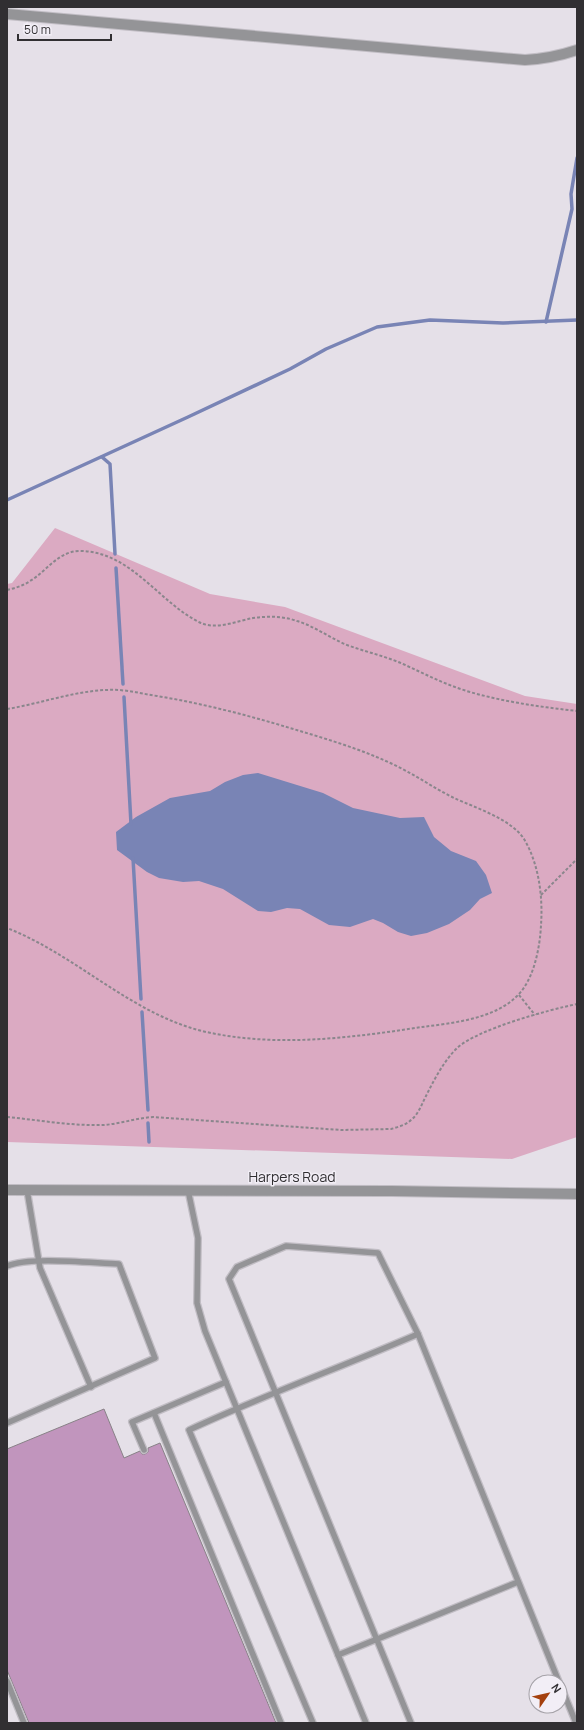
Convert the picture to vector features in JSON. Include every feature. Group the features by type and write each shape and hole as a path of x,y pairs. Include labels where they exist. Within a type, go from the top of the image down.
{"street":[{"path":"7,14 525,60 562,56 577,50"},
{"name":"Harpers Road","path":"7,1190 188,1190 577,1194"}],"lane":[{"path":"28,1190 40,1268 91,1387"},
{"path":"188,1190 198,1238 197,1303 204,1331 366,1723"},
{"path":"411,1723 229,1279 237,1267 286,1246 378,1253 418,1334 556,1674"},
{"path":"7,1266 15,1262 39,1261 119,1264 155,1358 7,1423"},
{"path":"313,1723 189,1430 236,1408 369,1356 418,1334"},
{"path":"144,1450 132,1422 226,1382"},
{"path":"154,1413 282,1723"},
{"path":"338,1655 518,1582"},
{"path":"7,1681 24,1723"},
{"path":"568,1703 576,1723"}],"path":[{"path":"7,590 16,588 31,581 61,556 67,553 79,551 90,552 114,560 126,567 148,582 186,614 202,623 215,626 263,617 281,617 297,621 337,641 403,664 435,679 468,691 517,703 577,711"},
{"path":"7,709 90,692 124,691 211,706 343,744 391,763 450,796 496,817 517,830 524,839 532,856 541,896 542,912 538,945 532,971 519,995 508,1004 479,1016 448,1023 336,1039 297,1039 224,1035 176,1023 136,1002 62,956 7,928"},
{"path":"541,896 577,859"},
{"path":"519,995 535,1015"},
{"path":"7,1117 84,1125 106,1125 140,1117 152,1117 341,1130 399,1127 411,1120 417,1114 439,1071 457,1048 469,1039 535,1015 577,1004"}],"shaded area":[{"path":"55,528 210,594 285,607 525,696 577,704 577,1137 512,1159 7,1142 7,584 12,583"}],"water":[{"path":"258,773 323,793 353,808 400,818 424,817 434,837 451,851 476,861 486,875 492,893 480,899 470,910 449,924 427,933 411,936 398,932 373,919 350,927 329,925 300,909 287,908 271,912 258,911 223,889 199,881 183,882 159,878 147,872 117,850 116,832 136,817 170,798 210,791 225,782 243,775"}],"building":[{"path":"104,1409 124,1458 140,1451 142,1454 145,1454 148,1452 148,1448 160,1443 276,1723 29,1723 7,1670 7,1449"}],"waterway":[{"path":"546,322 572,209 571,194 577,158"},
{"path":"7,500 290,369 326,349 377,327 430,320 503,323 577,320"},
{"path":"102,457 110,464 115,554"},
{"path":"116,568 123,684"},
{"path":"124,697 131,824"},
{"path":"133,858 141,999"},
{"path":"142,1012 148,1110"},
{"path":"148,1123 149,1142"}]}
